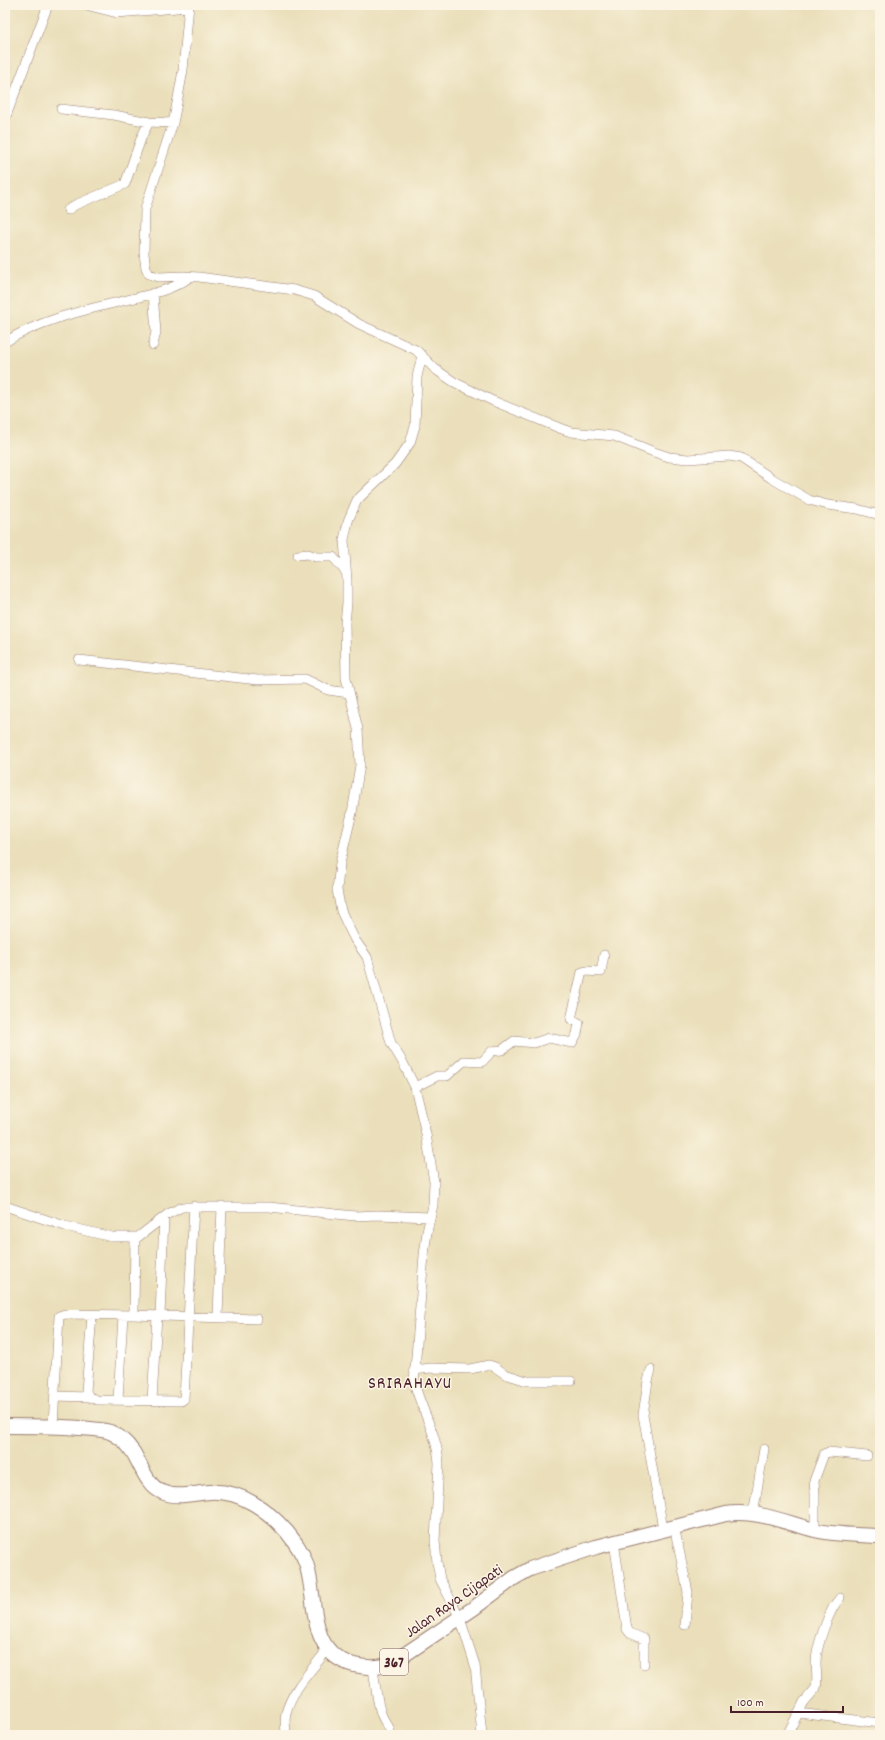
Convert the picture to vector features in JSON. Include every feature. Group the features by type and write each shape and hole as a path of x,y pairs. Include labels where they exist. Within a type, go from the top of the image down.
{"main road":[{"path":"5,1426 53,1426 103,1430 120,1437 132,1450 152,1486 163,1493 177,1496 222,1492 250,1501 273,1517 301,1551 306,1563 317,1625 327,1650"},
{"name":"Jalan Raya Cijapati","path":"327,1650 333,1656 346,1663 373,1668 392,1663 460,1618 521,1573 578,1552 726,1514 739,1512 789,1522 815,1530 841,1534 880,1536"}],"street":[{"path":"5,119 48,5"},
{"path":"86,5 117,13 189,6 183,70 173,123 145,209 145,261 147,272 154,276 190,277 294,290 314,296 348,319 403,343 422,355 435,369 454,382 493,401 566,431 614,436 669,457 688,459 729,456 741,458 771,478 810,500 828,505 858,508 880,515"},
{"path":"61,108 114,115 149,122 173,123"},
{"path":"68,210 75,205 125,184 142,136 149,122"},
{"path":"5,342 28,330 79,312 154,293 183,283 190,277"},
{"path":"153,345 156,332 154,293"},
{"path":"422,355 417,377 415,426 410,443 395,464 361,496 354,505 344,540 347,603 345,623 346,678 358,729 360,765 352,813 340,863 337,890 341,911 355,940 368,957 391,1043 415,1087 426,1134 434,1182 433,1205 424,1255 419,1335 414,1370 414,1382 439,1451 435,1541 440,1579 460,1618 475,1665 482,1735"},
{"path":"298,555 308,554 316,557 333,557 346,572"},
{"path":"80,660 258,680 305,679 328,690 349,693"},
{"path":"415,1087 437,1076 447,1076 464,1061 482,1062 492,1051 502,1050 514,1041 534,1043 549,1038 572,1043 577,1034 579,1023 570,1016 575,1004 582,972 601,972 604,955"},
{"path":"5,1206 65,1226 112,1238 138,1237 164,1217 182,1207 194,1206 269,1207 355,1216 378,1215 430,1217"},
{"path":"55,1396 88,1397 97,1400 181,1401 185,1398 194,1206"},
{"path":"218,1317 222,1206"},
{"path":"152,1400 159,1316 164,1217"},
{"path":"118,1400 128,1316 134,1311 135,1237"},
{"path":"53,1426 59,1316 65,1314 189,1316 257,1319"},
{"path":"88,1397 86,1391 92,1315"},
{"path":"414,1370 430,1368 470,1369 489,1365 505,1374 527,1381 571,1381"},
{"path":"651,1370 643,1416 668,1528 683,1563 688,1592 685,1625"},
{"path":"753,1514 764,1449"},
{"path":"815,1530 816,1494 814,1481 824,1454 829,1452 867,1456"},
{"path":"614,1542 627,1629 630,1633 644,1639 644,1664"},
{"path":"787,1735 804,1702 816,1688 816,1660 820,1643 834,1606 840,1598"},
{"path":"286,1735 285,1718 289,1705 309,1672 327,1650"},
{"path":"373,1668 376,1692 382,1716 390,1727 390,1735"},
{"path":"798,1713 861,1722 880,1723"}],"district":[{"name":"SRIRAHAYU","path":"410,1382"}]}
